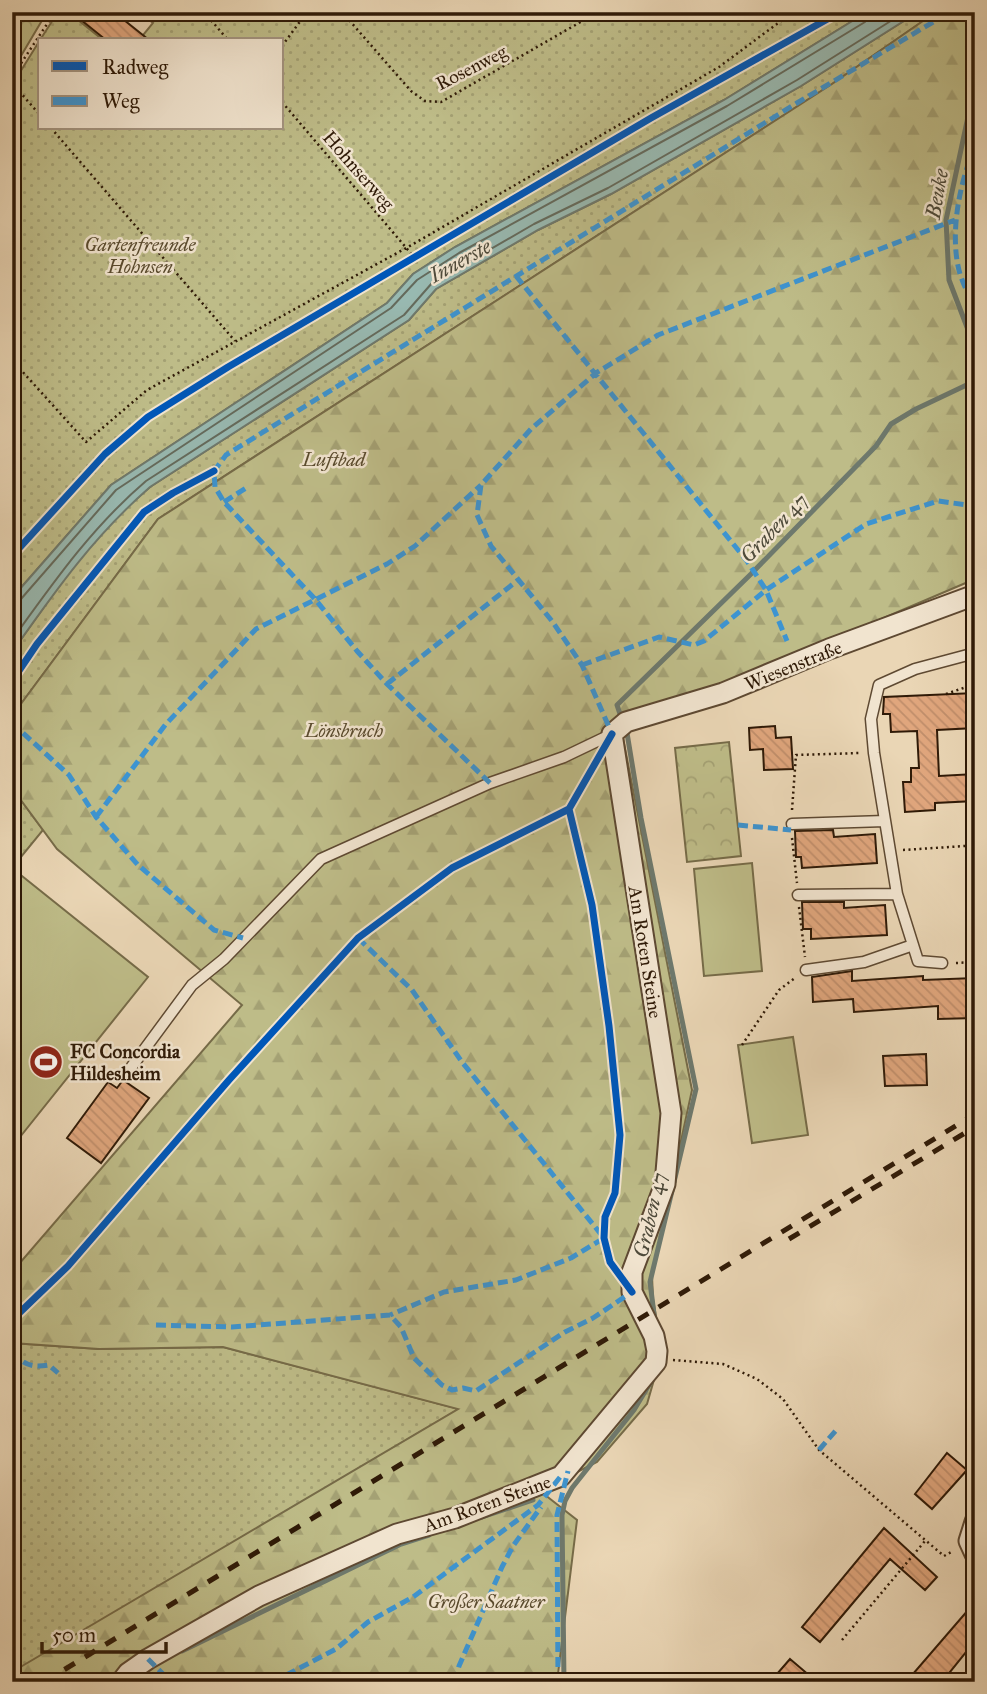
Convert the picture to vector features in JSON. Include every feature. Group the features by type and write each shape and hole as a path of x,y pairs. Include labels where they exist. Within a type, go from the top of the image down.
{"street":[{"name":"Wiesenstraße","path":"612,734 626,722 723,693 829,649 975,595"},
{"name":"Am Roten Steine","path":"121,1682 148,1659 259,1596 397,1534 455,1518 561,1476 656,1363 654,1336 632,1292 632,1272 665,1184 671,1113 612,734"}],"lane":[{"path":"943,963 918,961 897,894 871,719 879,685 915,669 975,653"},
{"path":"127,1073 192,985 224,959 321,859 490,783 564,757 612,734"},
{"path":"792,824 885,821"},
{"path":"798,895 897,894"},
{"path":"806,970 864,962 913,945"}],"path":[{"path":"38,38 55,12"},
{"path":"204,12 226,38"},
{"path":"284,43 307,12"},
{"path":"12,360 86,442 147,390 408,247 719,67 793,12"},
{"path":"12,78 38,38"},
{"path":"12,83 38,113"},
{"path":"53,130 235,341"},
{"path":"946,694 975,684"},
{"path":"743,1045 779,990 806,970 792,824 796,755 874,753"},
{"path":"889,851 965,846"},
{"path":"975,862 970,870 975,907"},
{"path":"943,963 975,962"},
{"path":"667,1359 723,1364 757,1379 783,1399 819,1450 944,1556 973,1539"},
{"path":"842,1640 925,1541"},
{"path":"961,1682 975,1665"}],"green space":[{"path":"12,12 47,12 12,71"},
{"path":"58,12 68,12 100,38 41,38"},
{"name":"Gartenfreunde Hohnsen","path":"140,12 867,12 724,100 455,247 413,274 387,303 111,485 12,598 12,85 38,43 38,130 284,130 284,38 141,38 153,23"},
{"path":"918,12 936,12 832,84 158,519 12,716 12,652 74,565 116,517 150,487 409,320 436,289 801,86"},
{"name":"Lönsbruch","path":"936,12 975,12 975,579 736,681 619,718 692,1090 652,1275 662,1352 647,1404 597,1462 540,1491 577,1520 557,1682 12,1682 12,1672 458,1409 223,1347 99,1349 12,1343 12,1264 19,1264 242,1005 57,849 12,788 12,716 158,519 832,84"},
{"path":"729,742 741,856 687,862 675,748"},
{"path":"12,788 43,830 12,868"},
{"path":"752,863 762,971 704,976 694,869"},
{"name":"FC Concordia Hildesheim","path":"12,868 148,977 12,1147"},
{"path":"793,1037 808,1135 752,1143 738,1045"},
{"path":"12,1343 99,1349 223,1347 459,1409 13,1673"}],"water":[{"name":"Innerste","path":"867,12 918,12 801,86 436,289 409,320 150,487 93,545 12,652 12,598 111,485 387,303 413,274 455,247 724,100"}],"building":[{"path":"71,12 114,12 146,38 104,38"},
{"path":"975,693 975,728 937,730 939,776 975,774 975,801 935,803 935,810 905,812 903,782 911,782 911,768 919,768 917,731 891,732 890,714 883,714 884,697"},
{"path":"775,726 776,738 791,737 793,769 764,770 763,749 750,750 749,728"},
{"path":"833,830 834,837 875,834 877,863 802,868 801,857 796,857 795,831"},
{"path":"802,902 844,902 844,908 885,905 887,935 811,939 811,929 803,929"},
{"path":"852,971 852,981 923,976 923,980 975,978 975,1018 938,1019 938,1006 854,1012 853,999 813,1002 812,977"},
{"path":"926,1054 927,1085 885,1086 883,1056"},
{"path":"123,1080 149,1098 101,1163 67,1138 108,1082 117,1088"},
{"path":"947,1453 967,1470 932,1509 915,1494"},
{"path":"884,1528 937,1577 925,1590 890,1559 820,1642 802,1627"},
{"path":"975,1602 975,1641 942,1682 906,1682"},
{"path":"790,1659 817,1682 770,1682"}],"waterway":[{"name":"Beuke","path":"975,84 946,220 949,280 975,348"},
{"name":"Graben 47","path":"622,720 617,705 751,574 876,446 891,424 975,381"},
{"name":"Graben 47","path":"627,733 641,818 696,1089 674,1182"},
{"name":"Graben 47","path":"655,1322 650,1282 672,1191"},
{"name":"Graben 47","path":"564,1682 562,1515 565,1501 572,1488 634,1410 655,1375"},
{"path":"482,1517 533,1500"},
{"path":"182,1651 401,1544 429,1535"}],"railway":[{"path":"44,1682 975,1114"},
{"path":"789,1239 975,1127"}],"marked path":[{"path":"12,28 25,12"},
{"path":"490,783 387,684 315,599 224,502 215,487 214,471 226,455 797,103 950,12"},
{"path":"975,147 960,193 955,243 960,274 975,309"},
{"path":"609,739 612,734 582,665 552,621 491,546 477,515 481,485 531,429 596,373 658,335 955,220"},
{"path":"516,276 747,561 766,590 787,641"},
{"path":"96,817 166,724 256,629 387,564 415,546 481,485"},
{"path":"224,502 246,488"},
{"path":"582,665 659,637 694,645 704,641 766,590 866,524 938,501 975,506"},
{"path":"387,684 518,580"},
{"path":"12,723 69,775 96,817 138,865 214,930 243,938"},
{"path":"738,825 791,830"},
{"path":"358,938 412,990 462,1062 604,1238 571,1258 516,1280 444,1292 390,1315"},
{"path":"156,1325 232,1327 390,1315 401,1327 414,1358 442,1385 452,1390 463,1388 476,1391 565,1332 593,1318 632,1292 630,1288"},
{"path":"12,1352 24,1363 33,1366 49,1365 58,1373"},
{"path":"819,1450 838,1428"},
{"path":"558,1682 557,1515 568,1471"},
{"path":"273,1682 336,1649 368,1622 413,1597 538,1505 561,1476"},
{"path":"455,1682 459,1666 502,1567 513,1546 541,1507"},
{"path":"148,1659 171,1682"}],"cycle path":[{"path":"12,556 105,454 148,417 228,367 651,118 840,12"},
{"path":"12,681 37,644 144,512 214,471"},
{"path":"12,1320 68,1266 229,1080 358,938 452,868 569,809 612,734"},
{"path":"569,809 592,905 609,1026 620,1135 615,1193 605,1217 604,1238 610,1262 632,1292"}],"place":[{"name":"FC Concordia Hildesheim","path":"46,1062"}],"park label":[{"name":"Luftbad","path":"334,459"},
{"name":"Großer Saatner","path":"486,1601"}]}
